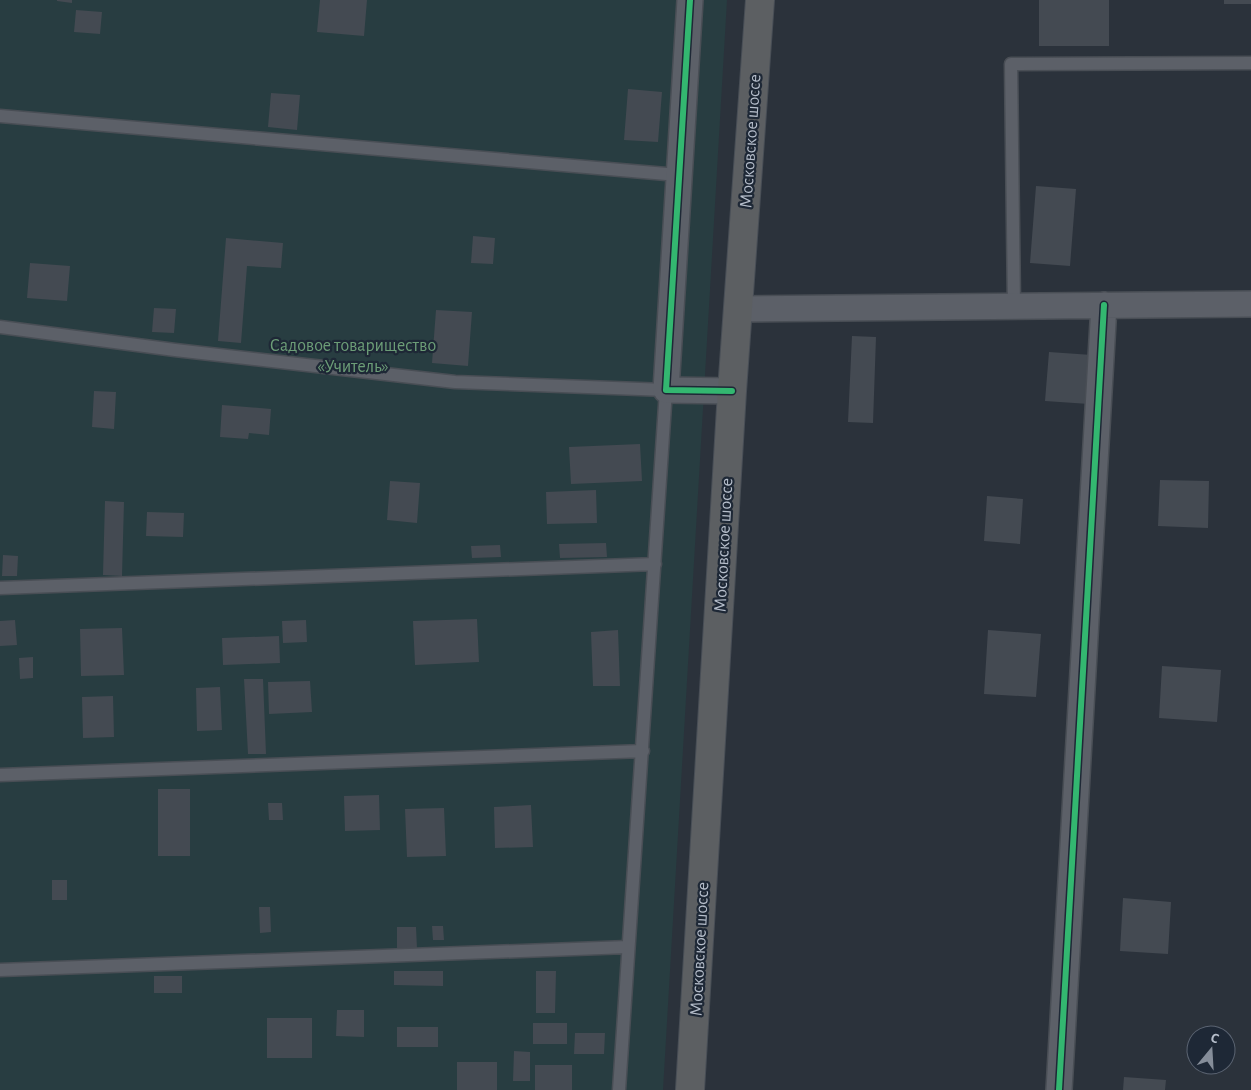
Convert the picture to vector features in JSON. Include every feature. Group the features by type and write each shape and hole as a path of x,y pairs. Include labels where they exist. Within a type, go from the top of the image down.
{"highway":[{"name":"Московское шоссе","path":"690,1090 732,391 760,0"}],"street":[{"path":"690,0 666,390 732,391"},
{"path":"739,309 1251,304"},
{"path":"1059,1090 1104,305"}],"lane":[{"path":"1014,306 1011,64 1251,64"},
{"path":"0,116 678,175"},
{"path":"0,327 175,350 455,382 666,390 619,1090"},
{"path":"0,588 655,564"},
{"path":"0,775 643,751"},
{"path":"0,970 628,947"}],"green space":[{"name":"Садовое товарищество «Учитель»","path":"0,0 727,0 663,1090 0,1090"}],"building":[{"path":"72,0 72,3 57,1"},
{"path":"320,0 367,0 364,36 317,32"},
{"path":"1039,0 1109,0 1109,46 1039,46"},
{"path":"1224,0 1251,0 1251,4 1224,4"},
{"path":"76,10 102,12 100,34 74,32"},
{"path":"628,89 662,92 658,142 624,140"},
{"path":"271,93 300,95 297,130 268,127"},
{"path":"1036,186 1076,189 1070,266 1030,263"},
{"path":"473,236 495,238 493,264 471,263"},
{"path":"226,238 283,243 281,268 247,266 241,343 218,341"},
{"path":"30,263 70,266 67,301 27,298"},
{"path":"154,308 176,309 174,333 152,332"},
{"path":"436,310 472,312 468,366 432,363"},
{"path":"852,336 876,337 873,423 848,422"},
{"path":"1049,352 1092,355 1089,404 1045,401"},
{"path":"94,391 116,392 114,429 92,427"},
{"path":"222,405 271,409 269,435 249,433 248,439 220,437"},
{"path":"640,444 642,481 571,484 569,447"},
{"path":"1160,480 1209,481 1208,528 1158,526"},
{"path":"390,481 420,483 417,523 387,520"},
{"path":"596,490 597,523 547,524 546,492"},
{"path":"987,496 1023,499 1020,544 984,541"},
{"path":"105,501 124,502 122,576 103,575"},
{"path":"147,512 184,513 183,537 146,536"},
{"path":"606,543 607,557 560,558 559,544"},
{"path":"500,545 501,557 472,558 471,546"},
{"path":"3,555 18,556 17,576 2,576"},
{"path":"477,619 479,662 415,665 413,621"},
{"path":"15,620 17,645 0,646 0,621"},
{"path":"306,620 307,642 283,643 282,621"},
{"path":"122,628 124,675 81,676 80,629"},
{"path":"618,630 620,686 593,686 591,632"},
{"path":"988,630 1041,634 1036,697 984,694"},
{"path":"279,636 280,663 223,665 222,638"},
{"path":"33,657 33,678 20,679 19,658"},
{"path":"1162,666 1221,670 1217,722 1159,718"},
{"path":"244,679 263,679 266,754 248,754"},
{"path":"310,681 312,712 269,714 268,682"},
{"path":"220,687 222,730 197,731 196,688"},
{"path":"113,696 114,737 83,738 82,697"},
{"path":"158,789 190,789 190,856 158,856"},
{"path":"379,795 380,830 345,831 344,796"},
{"path":"268,803 282,803 283,820 269,820"},
{"path":"531,805 533,847 495,848 494,807"},
{"path":"444,808 446,856 407,857 405,809"},
{"path":"52,880 67,880 67,900 52,900"},
{"path":"1123,898 1171,902 1168,954 1120,951"},
{"path":"259,907 270,907 271,932 260,933"},
{"path":"432,926 443,926 444,940 433,940"},
{"path":"397,927 416,927 417,949 397,950"},
{"path":"394,971 443,971 443,986 394,985"},
{"path":"536,971 556,971 555,1013 536,1013"},
{"path":"154,976 182,976 182,993 154,993"},
{"path":"337,1010 364,1010 364,1037 336,1036"},
{"path":"267,1018 312,1018 312,1058 267,1058"},
{"path":"533,1023 567,1023 567,1044 533,1044"},
{"path":"397,1027 438,1027 438,1047 397,1047"},
{"path":"575,1033 605,1033 604,1054 574,1054"},
{"path":"514,1051 530,1052 530,1081 513,1081"},
{"path":"457,1062 497,1062 497,1090 457,1090"},
{"path":"535,1065 572,1065 572,1090 535,1090"},
{"path":"1124,1077 1166,1080 1165,1090 1123,1090"}],"cycle path":[{"path":"690,0 666,390 732,391"},
{"path":"1059,1090 1104,305"}]}
